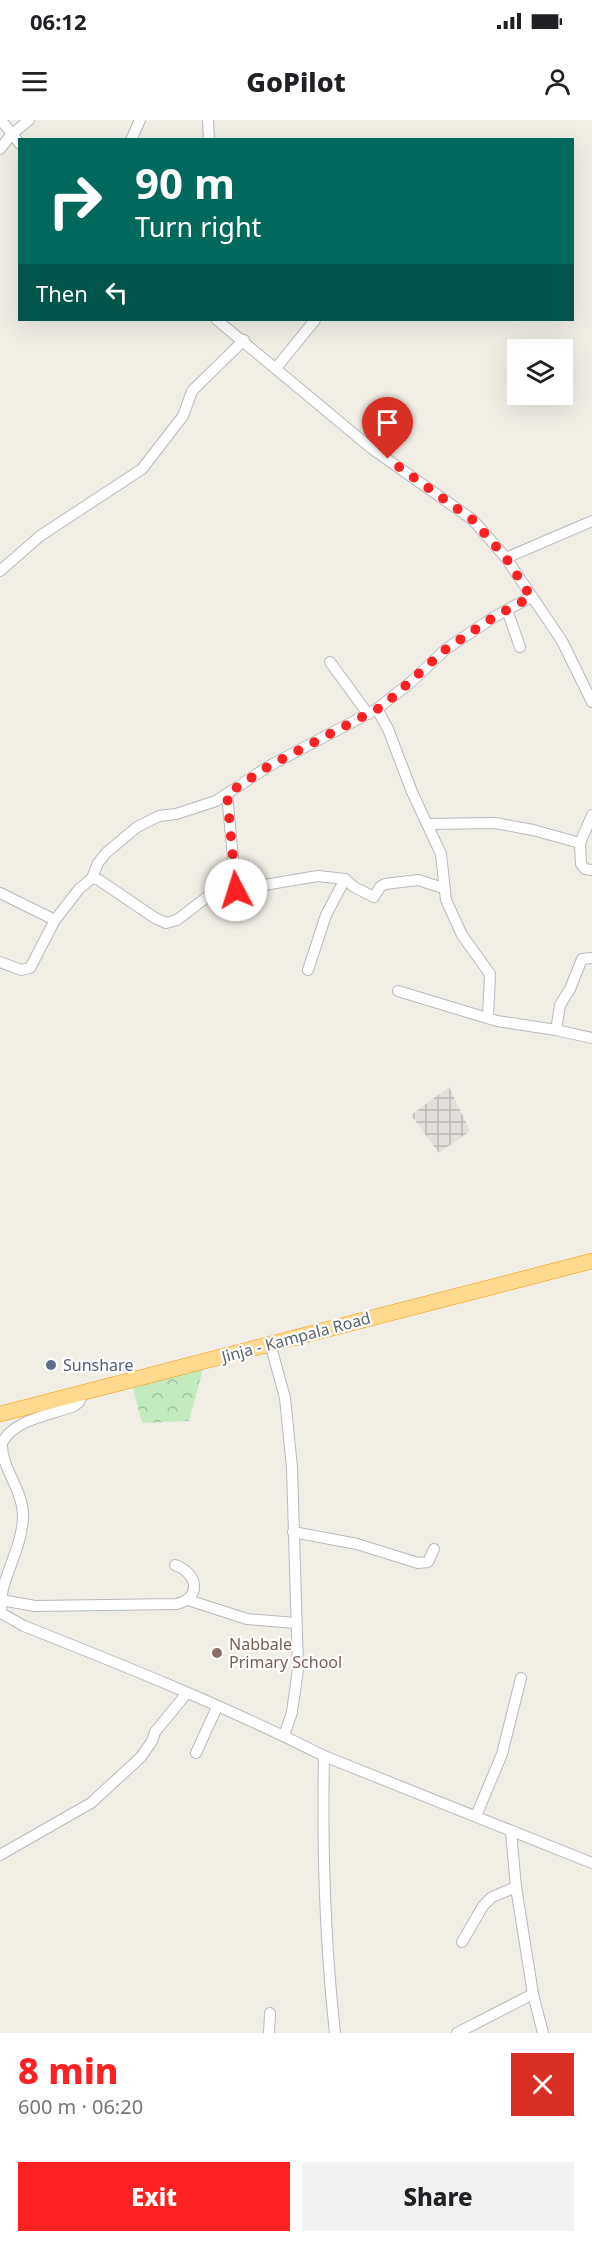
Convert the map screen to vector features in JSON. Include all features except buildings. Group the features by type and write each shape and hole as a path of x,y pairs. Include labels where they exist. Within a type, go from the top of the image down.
{"highway":[{"name":"Jinja - Kampala Road","path":"0,1414 592,1261"}],"street":[{"path":"1,120 18,142"},
{"path":"0,149 11,135 28,120"},
{"path":"132,138 140,120"},
{"path":"207,120 209,138"},
{"path":"276,368 314,321"},
{"path":"231,323 244,340 371,448 473,520 506,558 562,641 592,702"},
{"path":"0,571 40,536 142,469 183,416 192,391 244,340"},
{"path":"506,558 592,522"},
{"path":"0,962 21,970 30,968 64,905 92,878 98,863 113,846 149,819 197,809 227,794 269,766 373,711 411,682 446,649 531,597"},
{"path":"507,610 520,647"},
{"path":"330,662 388,729 412,792 441,854 443,888 455,922 490,974 488,1017"},
{"path":"227,794 236,890"},
{"path":"592,815 580,843 581,864 592,870"},
{"path":"427,824 495,823 580,843"},
{"path":"92,878 99,880 166,923 177,920 212,894 318,876 345,879 354,887 374,897 380,887 385,884 418,880 443,888"},
{"path":"308,970 327,915 345,879"},
{"path":"0,893 55,920"},
{"path":"556,1030 560,1005 570,989 582,959 592,958"},
{"path":"398,991 508,1024 556,1030 592,1038"},
{"path":"270,1343 285,1398 292,1467 298,1669 292,1712 284,1736"},
{"path":"84,1393 74,1406 23,1423 12,1430 2,1443 6,1464 19,1492 23,1515 20,1539 4,1584 0,1613 24,1626 284,1736 324,1756 592,1863"},
{"path":"293,1532 357,1544 418,1563 428,1562 434,1549"},
{"path":"1,1600 35,1606 177,1604 193,1596 194,1587 191,1575 186,1569 176,1565"},
{"path":"188,1600 247,1619 295,1623"},
{"path":"476,1816 502,1754 521,1678"},
{"path":"0,1855 91,1803 141,1757 155,1732 187,1694"},
{"path":"196,1754 217,1707"},
{"path":"324,1756 323,1799 331,1996 335,2033"},
{"path":"511,1831 516,1887 533,1994 543,2033"},
{"path":"462,1942 483,1906 492,1897 516,1887"},
{"path":"457,2033 533,1994"},
{"path":"269,2033 270,2013"}],"shaded area":[{"path":"449,1087 470,1131 439,1153 411,1115"}],"green space":[{"path":"203,1369 189,1421 142,1423 132,1385"}],"place":[{"name":"Sunshare","path":"51,1365"},
{"name":"Nabbale Primary School","path":"217,1653"}],"route":[{"path":"236,890 227,794 269,766 383,706 446,649 494,617 531,597 506,558 473,520 388,459"}]}
